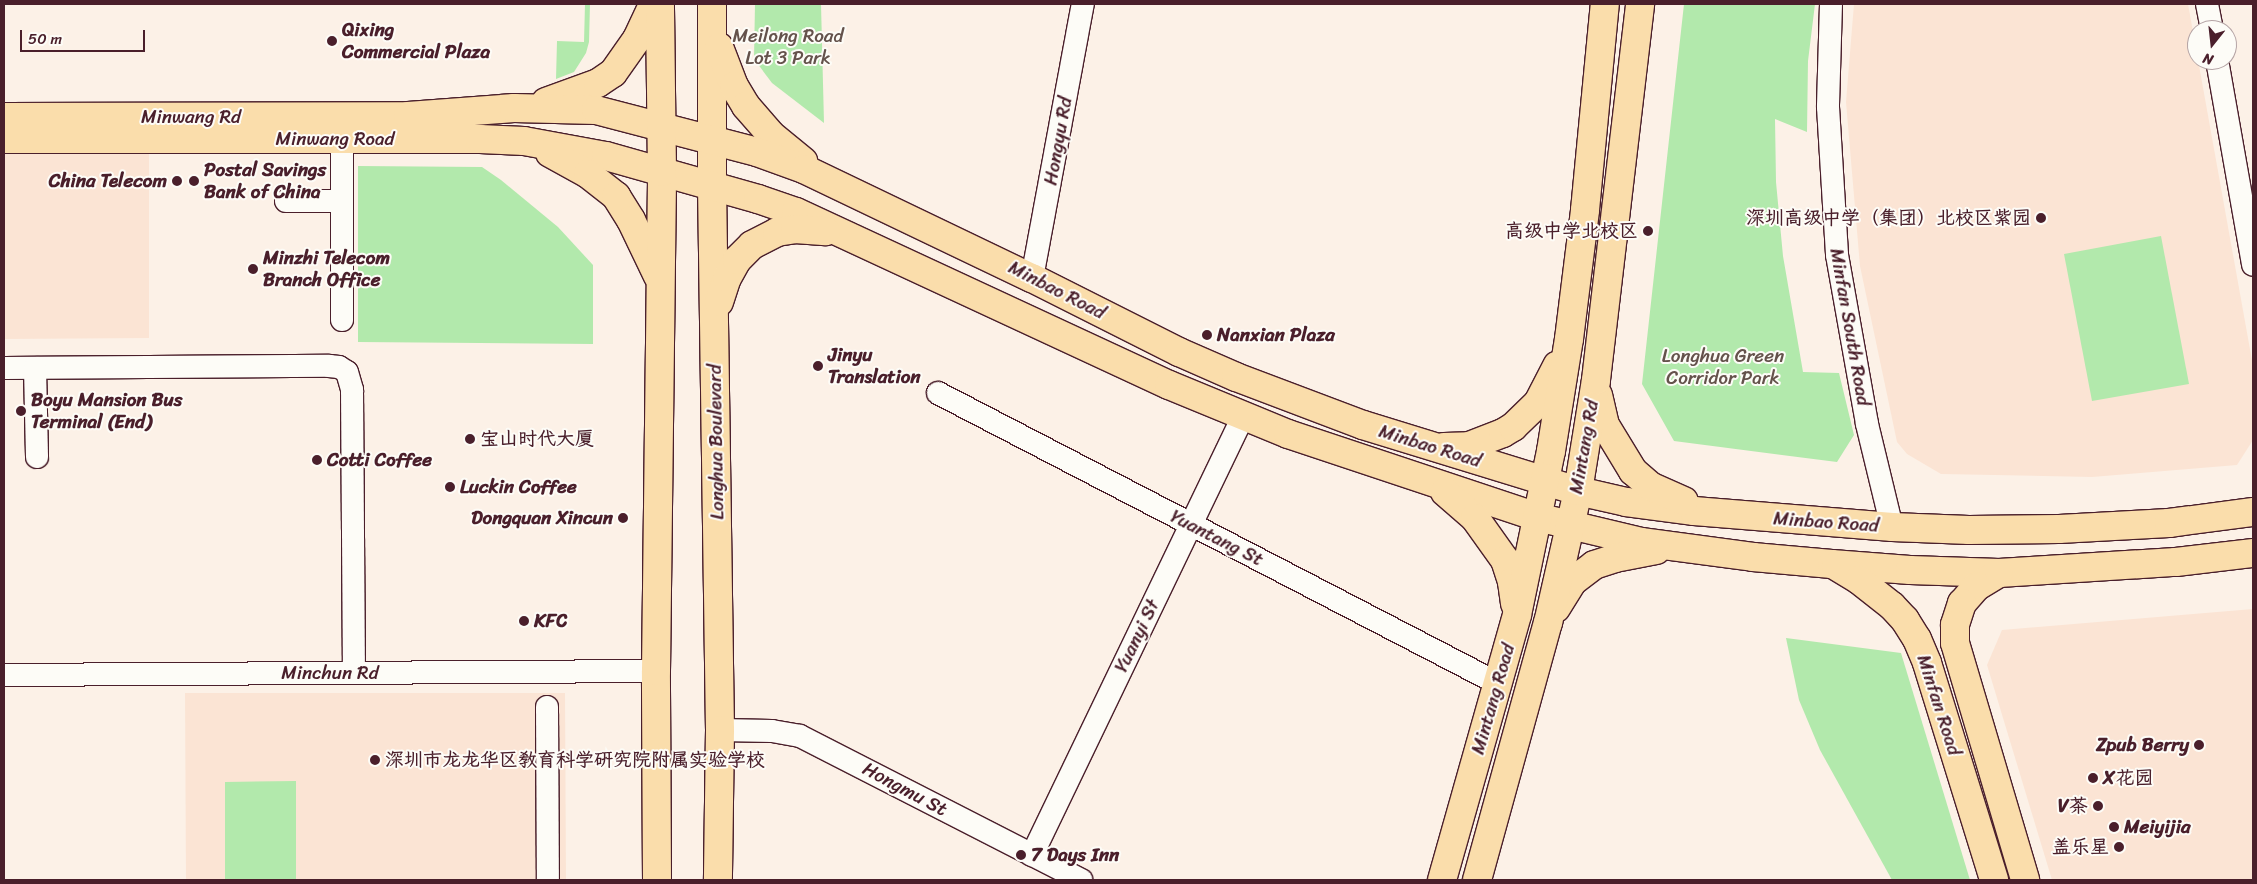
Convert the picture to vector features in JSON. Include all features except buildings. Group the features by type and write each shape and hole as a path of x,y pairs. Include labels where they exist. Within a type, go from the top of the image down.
{"main road":[{"path":"528,108 581,90 613,73 637,39 653,4"},
{"path":"657,880 656,671 662,172 660,4"},
{"name":"Mintang Rd","path":"1537,517 1545,482 1569,339 1585,210 1605,4"},
{"name":"Mintang Rd","path":"1477,880 1548,623 1578,491 1596,380 1640,4"},
{"path":"712,16 734,86 758,122 788,150 826,179"},
{"name":"Longhua Boulevard","path":"712,16 712,185 720,730 718,880"},
{"path":"528,108 596,110 662,128"},
{"name":"Minwang Rd","path":"4,117 408,116 528,108"},
{"name":"Minbao Road","path":"662,128 757,152 826,179 1032,278 1179,352 1236,377 1363,425 1578,491 1626,502 1724,514 1969,530 2059,529 2169,522 2253,512"},
{"name":"Minwang Road","path":"4,139 480,139 524,141 606,156 662,172"},
{"path":"524,141 588,174 616,196 632,220 661,283"},
{"name":"Minbao Road","path":"662,172 712,185 796,212 843,232 1169,385 1243,416 1365,460 1569,526 1642,542 1679,547 1832,564 1910,570 1999,573 2176,562 2253,553"},
{"path":"714,318 727,278 737,260 752,245 777,232 795,229 843,232"},
{"path":"1432,447 1469,446 1503,433 1524,418 1538,403 1569,339"},
{"path":"1596,380 1600,408 1605,425 1633,471 1650,486 1665,494 1724,514"},
{"path":"1427,480 1456,500 1489,535 1505,560 1512,582 1517,615"},
{"name":"Mintang Road","path":"1442,880 1517,615 1537,517"},
{"path":"1548,623 1573,581 1594,565 1638,552 1679,547"},
{"name":"Minfan Road","path":"1832,564 1859,580 1892,606 1905,620 1917,639 1928,663 1994,880"},
{"name":"Minfan Road","path":"1999,573 1977,586 1962,603 1955,625 1955,643 2025,880"}],"street":[{"name":"Hongyu Rd","path":"1032,278 1084,4"},
{"name":"Minfan South Road","path":"1831,4 1828,107 1837,255 1856,372 1892,526"},
{"path":"2207,4 2210,20"},
{"path":"2219,70 2253,265"},
{"path":"342,139 342,320"},
{"path":"286,202 342,201"},
{"path":"4,368 329,366 339,367 347,372 351,380 352,390 354,673"},
{"path":"35,368 38,457"},
{"name":"Yuantang St","path":"938,393 1497,683"},
{"name":"Yuanyi St","path":"1032,855 1243,416"},
{"name":"Minchun Rd","path":"4,674 656,671"},
{"path":"547,707 548,880"},
{"name":"Hongmu St","path":"720,730 772,731 800,736 1081,880"}],"shaded area":[{"name":"深圳高级中学（集团）北校区紫园","path":"1854,4 2188,4 2191,20 2187,20 2187,70 2200,70 2253,366 2253,440 2237,465 2092,477 1941,474 1907,454 1897,442 1860,266 1846,102"},
{"path":"4,152 149,154 149,338 4,339"},
{"path":"2253,609 2253,880 2052,880 1987,665 2002,630"},
{"name":"深圳市龙龙华区教育科学研究院附属实验学校","path":"185,693 565,693 566,880 186,880"}],"green space":[{"path":"585,4 590,4 589,42 586,53 574,72 556,79 557,41 584,42"},
{"name":"Meilong Road Lot 3 Park","path":"755,4 821,4 824,123 772,83 754,59"},
{"name":"Longhua Green Corridor Park","path":"1684,4 1815,4 1808,61 1807,132 1775,119 1776,182 1783,256 1803,372 1839,373 1854,435 1837,462 1674,441 1642,384"},
{"path":"358,166 482,167 501,180 558,227 593,265 593,344 358,342"},
{"path":"2161,236 2189,384 2092,401 2064,254"},
{"path":"1786,638 1901,653 1970,880 1892,880 1820,750 1799,700"},
{"path":"296,781 296,880 225,880 225,782"}],"place":[{"name":"Qixing Commercial Plaza","path":"332,41"},
{"name":"China Telecom","path":"177,181"},
{"name":"Postal Savings Bank of China","path":"194,181"},
{"name":"深圳高级中学（集团）北校区紫园","path":"2041,218"},
{"name":"高级中学北校区","path":"1648,231"},
{"name":"Minzhi Telecom Branch Office","path":"253,269"},
{"name":"Nanxian Plaza","path":"1207,335"},
{"name":"Jinyu Translation","path":"818,366"},
{"name":"Boyu Mansion Bus Terminal (End)","path":"21,411"},
{"name":"宝山时代大厦","path":"470,439"},
{"name":"Cotti Coffee","path":"317,460"},
{"name":"Luckin Coffee","path":"450,487"},
{"name":"Dongquan Xincun","path":"623,518"},
{"name":"KFC","path":"524,621"},
{"name":"Zpub Berry","path":"2199,745"},
{"name":"深圳市龙龙华区教育科学研究院附属实验学校","path":"375,760"},
{"name":"X花园","path":"2093,778"},
{"name":"V茶","path":"2098,806"},
{"name":"Meiyijia","path":"2114,827"},
{"name":"盖乐星","path":"2119,847"},
{"name":"7 Days Inn","path":"1021,855"}]}
